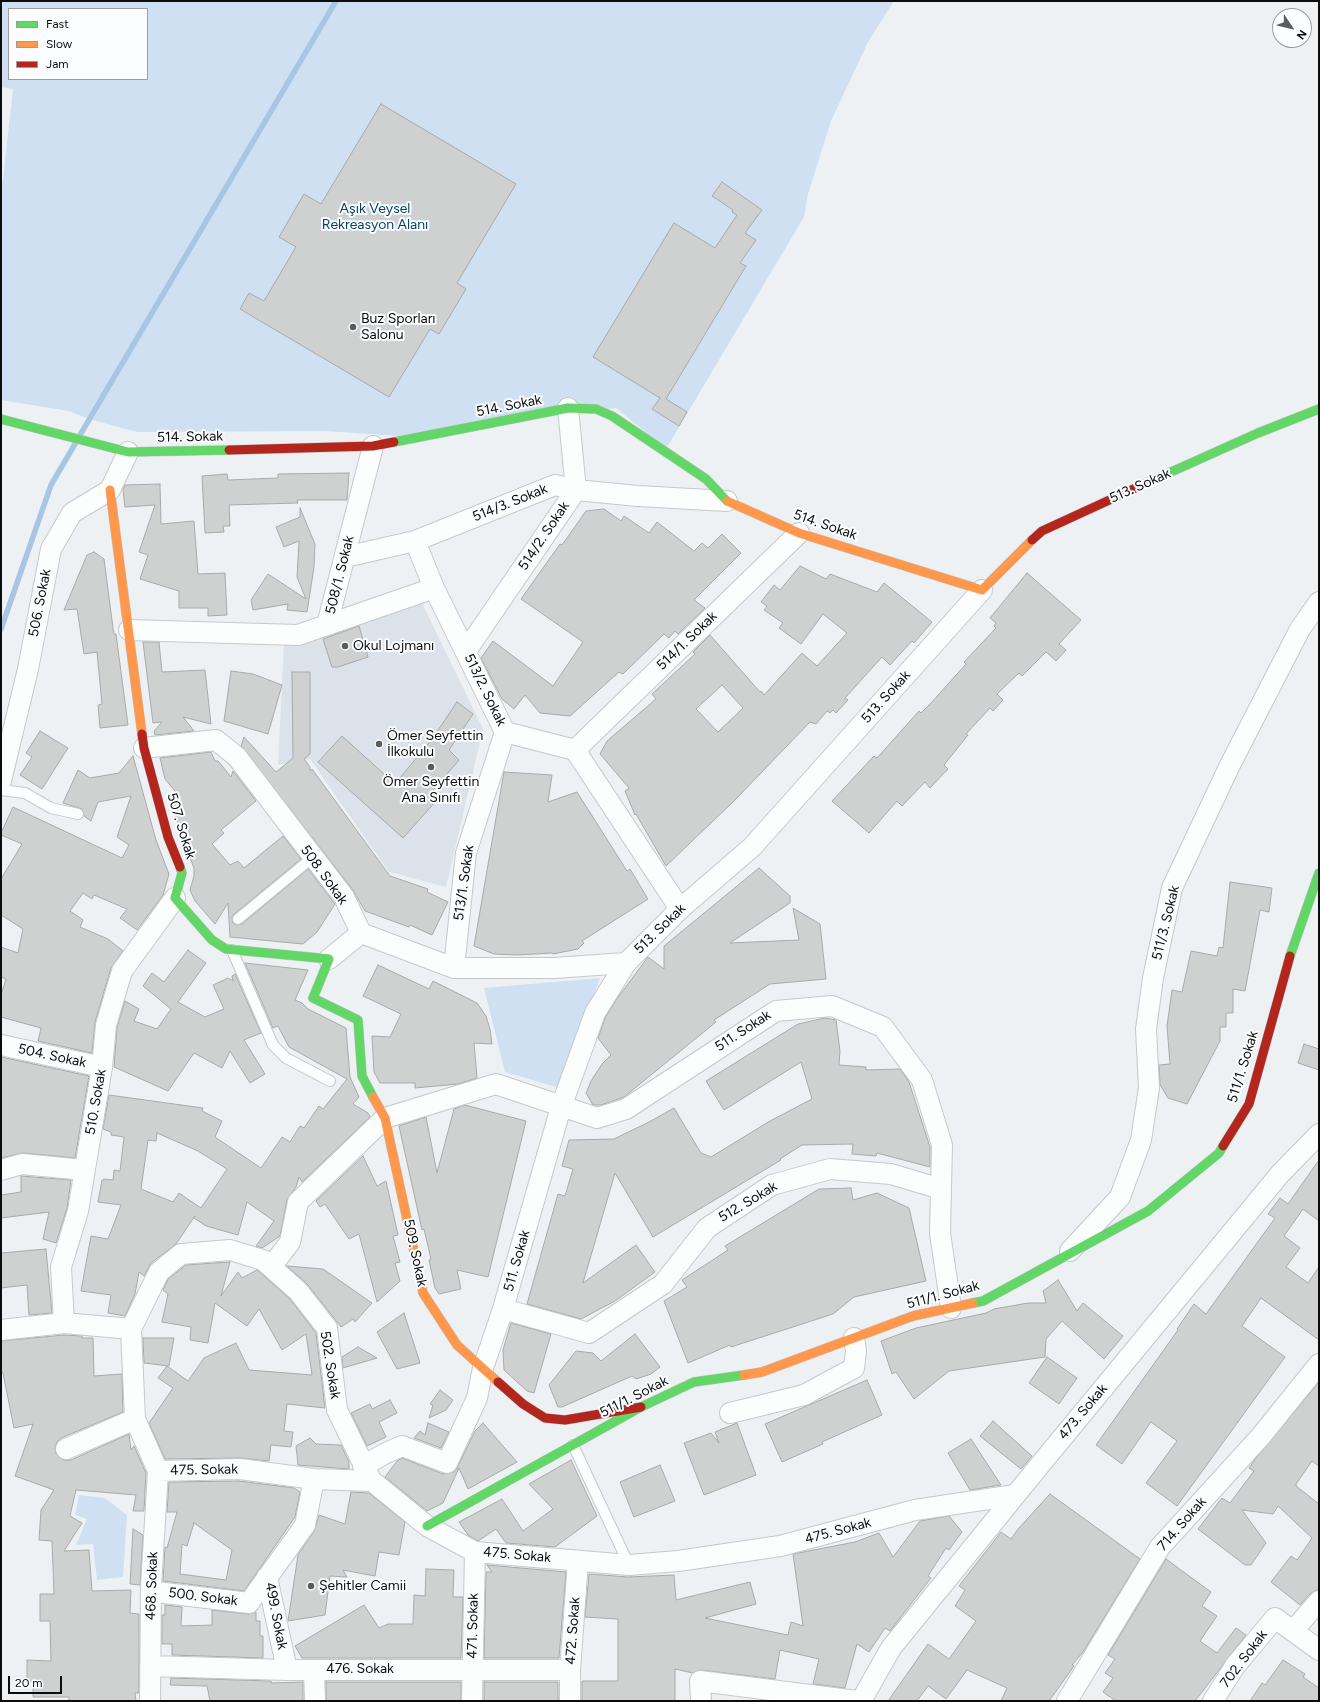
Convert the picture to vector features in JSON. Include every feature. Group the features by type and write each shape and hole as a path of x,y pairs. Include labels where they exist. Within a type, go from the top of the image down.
{"street":[{"name":"514. Sokak","path":"1,419 128,452 373,446 568,408 596,409 612,416 706,479 727,502 799,533 982,590"},
{"name":"514/2. Sokak","path":"466,651 576,490 568,408"},
{"name":"513. Sokak","path":"561,1107 595,1013 626,963 680,909 752,847 982,590 1024,546 1042,531 1258,433 1319,409"},
{"name":"508/1. Sokak","path":"129,630 298,636 328,625 373,446"},
{"path":"110,490 128,452"},
{"name":"514/3. Sokak","path":"345,557 415,541 555,485 576,490 727,502"},
{"name":"507. Sokak","path":"110,490 144,748 168,837 182,873 175,898"},
{"name":"506. Sokak","path":"1,781 28,669 50,549 72,513 110,490"},
{"name":"514/1. Sokak","path":"575,750 799,533"},
{"name":"513/2. Sokak","path":"415,541 434,588 505,732 575,750"},
{"path":"328,625 434,588"},
{"name":"511/3. Sokak","path":"1068,1253 1120,1197 1140,1140 1150,1088 1147,1022 1153,978 1172,888 1230,765 1300,629 1319,602"},
{"name":"513/1. Sokak","path":"454,968 466,853 505,732"},
{"name":"508. Sokak","path":"144,748 216,740 236,757 312,858 344,897 361,933"},
{"path":"575,750 680,909"},
{"name":"511/1. Sokak","path":"427,1526 641,1407 694,1382 762,1372 913,1316 983,1301 1068,1253 1148,1211 1219,1153 1249,1104 1283,976 1319,873"},
{"path":"175,898 212,940 226,949 329,959"},
{"name":"510. Sokak","path":"64,1323 61,1267 78,1211 102,1067 106,1025 122,971 175,898"},
{"path":"271,1267 290,1242 298,1202 385,1118 362,1076 358,1020 313,998 329,959 361,933 454,968 554,968 626,963"},
{"name":"511. Sokak","path":"385,1118 496,1084 597,1118 626,1109 776,1011 832,1006 883,1027 922,1080 942,1145 941,1189"},
{"name":"504. Sokak","path":"1,1045 102,1067"},
{"name":"511. Sokak","path":"483,1368 504,1309 561,1107"},
{"name":"509. Sokak","path":"385,1118 423,1293 457,1345 523,1404 545,1418 565,1420 641,1407"},
{"name":"473. Sokak","path":"861,1701 891,1648 1015,1495 1280,1174 1319,1134"},
{"path":"1,1170 22,1164 84,1170"},
{"name":"512. Sokak","path":"504,1309 589,1333 663,1284 707,1228 772,1185 830,1169 890,1174 941,1189"},
{"path":"941,1189 940,1233 951,1308"},
{"name":"502. Sokak","path":"131,1329 158,1272 181,1254 230,1250 263,1260 298,1291 327,1328 337,1410 367,1474"},
{"path":"1,1330 64,1323 131,1329"},
{"name":"475. Sokak","path":"131,1329 135,1419 158,1471 240,1469 314,1479 367,1474 427,1526 475,1552 629,1565 678,1560 780,1546 915,1510 1015,1495"},
{"path":"730,1413 804,1395 854,1368 856,1351 854,1338"},
{"name":"714. Sokak","path":"1067,1701 1160,1546 1261,1436 1319,1364"},
{"path":"367,1474 386,1453 402,1446 447,1463 477,1398 483,1368"},
{"path":"66,1449 135,1419"},
{"name":"468. Sokak","path":"150,1701 151,1587 158,1471"},
{"name":"499. Sokak","path":"287,1670 267,1577 305,1525 314,1479"},
{"name":"471. Sokak","path":"472,1701 475,1552"},
{"name":"472. Sokak","path":"570,1701 570,1670 578,1561"},
{"name":"500. Sokak","path":"151,1587 156,1592 249,1603 267,1577"},
{"path":"1319,1601 1293,1631 1319,1650"},
{"name":"702. Sokak","path":"1213,1701 1235,1666 1275,1618 1293,1631"},
{"name":"476. Sokak","path":"150,1666 287,1670 472,1668 570,1670"},
{"path":"314,1670 315,1701"},
{"path":"701,1701 700,1681 857,1701"}],"lane":[{"path":"1,790 25,793 51,808 78,814"},
{"path":"238,919 312,858"},
{"path":"232,950 274,1046 286,1058 330,1081"},
{"path":"573,1445 629,1565"}],"shaded area":[{"name":"Ömer Seyfettin İlkokulu","path":"419,597 483,729 446,887 389,872 310,759 278,765 284,643"}],"green space":[{"name":"Aşık Veysel Rekreasyon Alanı","path":"1,1 894,1 868,42 831,121 808,194 804,217 666,449 616,408 398,436 325,431 137,432 89,419 69,411 1,400 1,197 13,89 1,87"},
{"path":"600,978 560,1088 505,1072 484,988"},
{"path":"79,1495 105,1498 127,1515 123,1577 97,1580 93,1544 76,1545 87,1519 75,1515"}],"building":[{"path":"381,104 516,184 457,283 466,289 439,334 430,329 389,397 240,309 249,293 264,301 296,247 279,237 304,194 321,204"},
{"path":"722,182 762,210 745,233 756,240 740,263 746,266 666,399 687,412 679,426 652,409 660,398 593,357 674,223 715,248 737,215 732,212 733,210 712,196"},
{"path":"349,473 347,500 297,500 298,503 229,505 230,526 223,526 224,532 205,533 202,476 227,474 228,480 278,478 278,474"},
{"path":"160,484 161,524 194,521 198,574 225,573 227,615 208,616 208,608 179,608 179,591 140,579 148,555 139,552 155,505 125,507 123,490 125,485"},
{"path":"300,508 315,544 314,567 307,612 287,610 288,604 253,610 251,600 268,574 306,599 297,577 299,541 284,547 276,527 300,517"},
{"path":"604,509 621,521 624,516 649,533 657,522 694,551 702,543 708,548 722,534 741,553 694,600 705,608 678,634 675,631 669,638 664,634 623,674 619,672 570,716 540,713 525,695 514,709 502,699 481,658 493,641 553,686 583,642 521,599 560,544 562,545 586,511"},
{"path":"94,552 104,559 128,725 100,728 98,705 102,704 97,652 84,654 77,609 64,610 87,555"},
{"path":"800,566 826,579 830,574 877,592 884,583 932,622 914,643 912,641 890,665 882,657 845,698 848,700 836,713 833,710 830,713 827,711 816,724 810,722 734,801 666,866 636,814 635,815 625,791 629,788 600,754 607,741 656,699 652,694 695,654 693,652 710,635 764,695 802,653 817,666 847,633 823,614 801,644 779,628 783,623 764,610 767,606 761,602 774,585 780,590","holes":["722,685 743,708 718,732 696,709"]},
{"path":"1027,573 1081,620 1059,644 1066,650 1056,661 1046,652 1022,676 1019,673 997,694 1003,700 993,711 990,708 966,734 968,735 944,765 948,769 930,788 925,782 902,806 897,801 869,833 832,801 874,756 877,758 919,711 921,713 931,703 966,664 964,662 996,628 994,626 996,623 990,618"},
{"name":"Okul Lojmanı","path":"359,626 368,657 338,667 332,667 323,639"},
{"path":"143,642 159,642 162,672 205,670 211,724 183,717 194,731 155,735 154,731 162,722 153,723"},
{"path":"231,671 253,674 282,685 268,734 224,721"},
{"path":"292,672 310,672 310,754 304,759 310,767 310,771 312,769 390,876 428,889 427,892 448,902 432,935 410,925 409,927 365,911 353,890 241,746 244,737 276,772 293,758"},
{"path":"457,702 473,714 449,750 459,760 429,795 436,801 403,838 318,762 342,736 395,784 432,739"},
{"path":"40,731 68,748 42,789 20,775 32,757 26,753"},
{"path":"211,752 215,761 218,761 231,777 233,771 256,801 221,830 224,833 212,844 230,865 238,861 244,868 283,836 301,859 234,914 232,917 233,923 236,925 242,924 308,869 335,904 317,932 303,944 230,937 228,903 215,924 195,901 190,890 194,876 194,868 180,833 172,802 179,796 165,779 160,758"},
{"path":"133,756 156,840 169,874 163,895 137,930 120,918 127,909 94,895 92,899 83,893 70,911 83,920 80,927 108,939 123,951 111,968 95,1022 92,1053 38,1041 41,1028 1,1017 1,995 6,979 1,977 1,947 18,953 23,929 1,915 1,879 22,844 1,835 1,833 13,807 122,858 129,845 117,837 131,796 98,802 91,821 84,816 82,809 63,803 78,770 90,778 119,773"},
{"path":"504,772 552,775 548,802 577,792 627,871 630,869 648,899 582,941 584,943 578,949 553,954 517,955 494,954 474,946"},
{"path":"759,868 790,896 790,903 730,943 799,940 793,908 820,924 826,979 770,984 714,1020 716,1022 624,1097 601,1105 593,1105 586,1093 591,1081 602,1064 611,1055 598,1038 605,1018 616,1000 648,957 664,969 664,946"},
{"path":"1230,882 1272,888 1269,912 1260,910 1245,991 1233,989 1233,1013 1226,1013 1226,1027 1220,1027 1220,1041 1187,1104 1168,1098 1160,1085 1159,1065 1170,1064 1167,1026 1172,990 1182,992 1191,951 1217,956 1219,947 1223,948"},
{"path":"188,950 206,963 178,1002 205,1017 224,1009 213,985 228,978 233,981 232,976 235,974 261,1033 244,1040 265,1074 250,1083 230,1051 222,1068 194,1053 168,1091 114,1067 117,1027 125,1001 139,1009 134,1021 157,1029 171,1009 143,986 152,973 164,982"},
{"path":"245,963 308,970 295,1000 302,1003 308,1009 346,1028 350,1077 359,1097 353,1104 368,1113 370,1117 302,1182 299,1177 296,1187 287,1200 280,1236 262,1248 256,1246 274,1221 247,1202 238,1235 206,1226 194,1218 195,1216 176,1244 151,1263 144,1276 139,1272 135,1294 125,1316 108,1313 111,1295 81,1291 91,1236 108,1239 121,1205 98,1202 102,1180 113,1180 114,1170 120,1171 124,1137 111,1135 111,1132 103,1129 109,1095 203,1108 202,1111 222,1121 215,1137 261,1168 282,1137 290,1142 300,1126 304,1128 319,1106 323,1109 347,1079 289,1047 278,1026 273,1028","holes":["157,1133 198,1151 227,1169 201,1208 179,1193 173,1202 141,1189 148,1140 156,1141"]},
{"path":"378,965 429,989 433,981 477,1003 486,1016 492,1044 474,1043 477,1078 458,1084 415,1088 415,1083 380,1083 374,1072 372,1036 390,1037 401,1014 363,996"},
{"path":"825,1018 836,1020 840,1051 839,1065 866,1067 866,1070 900,1069 909,1082 930,1147 930,1167 877,1153 876,1156 852,1154 853,1144 802,1145 780,1159 781,1160 653,1237 615,1173 583,1283 636,1245 655,1272 615,1301 581,1319 527,1304 558,1194 565,1196 573,1169 562,1166 569,1140 614,1139 674,1108 701,1153 711,1157 770,1121 812,1099 801,1062 724,1110 706,1081 798,1024"},
{"path":"1304,1044 1319,1049 1319,1070 1298,1063"},
{"path":"1,1057 89,1076 75,1158 23,1153 1,1158"},
{"path":"465,1105 526,1121 488,1277 457,1270 461,1289 439,1294 435,1288 429,1260 431,1259 424,1229 422,1230 399,1126 426,1117 437,1173 454,1109"},
{"path":"363,1156 377,1186 386,1181 398,1235 393,1236 400,1262 395,1263 400,1281 377,1302 359,1234 349,1239 325,1204 320,1207 316,1201"},
{"path":"1319,1160 1319,1221 1303,1209 1284,1236 1300,1248 1286,1267 1308,1283 1319,1267 1319,1340 1261,1298 1242,1326 1285,1357 1177,1506 1146,1483 1177,1441 1151,1422 1122,1464 1096,1445 1178,1330 1177,1329 1194,1304 1206,1314 1275,1218 1268,1214 1280,1198 1288,1204"},
{"path":"21,1176 71,1180 67,1208 56,1243 43,1239 49,1212 1,1218 1,1195 21,1192"},
{"path":"851,1188 853,1200 877,1193 909,1208 926,1281 854,1297 833,1314 731,1347 730,1345 688,1363 664,1301 687,1287 682,1280 728,1250 725,1246 819,1189"},
{"path":"46,1249 52,1313 29,1315 27,1285 1,1288 1,1253"},
{"path":"230,1262 221,1296 238,1272 242,1278 257,1270 290,1299 316,1333 325,1408 287,1404 284,1431 293,1432 291,1447 271,1445 269,1461 240,1458 165,1459 149,1423 173,1388 158,1378 167,1366 188,1381 204,1358 236,1343 249,1370 312,1375 306,1334 282,1350 259,1309 247,1326 215,1303 208,1343 190,1340 191,1327 162,1322 168,1294 163,1290 168,1279 186,1265"},
{"path":"287,1266 323,1269 372,1303 355,1322 353,1319 341,1327 307,1284"},
{"path":"1058,1280 1077,1311 1083,1303 1123,1336 1104,1359 1062,1321 1046,1339 1045,1357 949,1371 914,1399 896,1372 892,1374 881,1341 916,1328 986,1313 994,1309 1028,1303 1046,1303 1043,1291"},
{"path":"404,1313 420,1363 397,1369 377,1332"},
{"path":"511,1323 551,1334 534,1393 527,1391 504,1370 503,1350"},
{"path":"635,1334 660,1367 651,1374 636,1379 632,1376 562,1407 558,1407 549,1385 576,1351 593,1353 601,1361"},
{"path":"64,1335 93,1338 94,1376 122,1374 123,1412 61,1438 55,1447 56,1454 64,1460 71,1460 129,1434 131,1450 134,1446 146,1473 144,1511 133,1511 136,1495 76,1490 70,1516 82,1523 64,1551 89,1550 92,1591 131,1590 130,1613 139,1614 139,1693 135,1693 136,1701 69,1701 69,1697 33,1697 33,1681 27,1681 27,1660 51,1661 50,1621 40,1621 40,1594 54,1594 52,1541 39,1540 41,1510 54,1490 15,1476 33,1424 14,1428 3,1373 1,1373 1,1341"},
{"path":"143,1338 174,1338 169,1366 144,1363"},
{"path":"358,1347 377,1358 343,1368 342,1357"},
{"path":"1047,1357 1077,1378 1059,1404 1029,1383"},
{"path":"867,1380 882,1415 782,1462 765,1424"},
{"path":"1319,1382 1319,1466 1312,1461 1296,1486 1319,1504 1319,1589 1311,1593 1300,1605 1271,1582 1291,1556 1297,1560 1312,1538 1278,1506 1273,1514 1242,1510 1266,1543 1251,1565 1245,1565 1198,1529 1222,1498 1230,1503 1254,1471 1249,1468 1256,1458"},
{"path":"440,1390 453,1400 446,1410 429,1418 433,1405 430,1404"},
{"path":"390,1400 397,1413 379,1422 386,1437 367,1446 351,1413 370,1404 372,1409"},
{"path":"993,1421 1032,1456 1021,1469 980,1436"},
{"path":"428,1423 449,1432 441,1448 414,1438 420,1431 425,1435"},
{"path":"483,1423 517,1462 468,1489 459,1468 443,1503 427,1511 385,1477 397,1461 402,1458 443,1474 454,1472 475,1431"},
{"path":"737,1423 756,1475 704,1495 684,1443 711,1433 719,1443 715,1432"},
{"path":"310,1438 316,1444 341,1445 349,1462 349,1469 298,1465 296,1446"},
{"path":"971,1439 1001,1485 970,1490 948,1453"},
{"path":"571,1460 597,1516 555,1547 506,1543 496,1529 478,1541 468,1535 459,1522 502,1499 523,1531 553,1509 529,1484"},
{"path":"660,1465 675,1501 634,1517 620,1482"},
{"path":"239,1481 294,1488 300,1492 295,1517 244,1591 163,1581 165,1547 167,1548 177,1512 167,1512 169,1482","holes":["194,1523 232,1550 226,1580 180,1574 182,1544 187,1546"]},
{"path":"351,1492 369,1493 405,1522 399,1555 379,1552 375,1576 343,1570 347,1577 330,1576 325,1615 288,1621 298,1555 314,1531 319,1515 345,1524"},
{"path":"1050,1494 1140,1559 1083,1652 1072,1665 1074,1666 1049,1701 1001,1701 1007,1688 967,1670 946,1699 928,1686 917,1701 888,1701 928,1644 949,1659 976,1621 955,1606 965,1590 959,1586 1001,1532 1011,1539 1018,1529"},
{"path":"949,1516 962,1532 949,1550 946,1548 928,1576 931,1578 890,1631 885,1628 869,1652 857,1644 845,1688 813,1684 819,1659 780,1650 775,1679 701,1670 693,1673 675,1669 675,1701 582,1701 582,1681 618,1681 618,1619 585,1617 589,1574 628,1577 674,1575 676,1600 750,1582 756,1604 705,1618 788,1635 791,1622 803,1626 793,1554 855,1542 879,1533 893,1557 920,1521"},
{"path":"133,1529 143,1535 140,1585 130,1584"},
{"path":"1166,1559 1211,1592 1202,1606 1217,1616 1200,1641 1217,1653 1236,1628 1246,1635 1195,1701 1116,1701 1103,1692 1113,1678 1105,1673 1115,1659 1108,1655"},
{"path":"487,1565 566,1572 559,1658 484,1658 486,1572 492,1572"},
{"path":"426,1569 454,1570 453,1597 463,1597 461,1658 302,1658 295,1646 364,1605 379,1628 388,1624 413,1624 414,1595 425,1596"},
{"path":"165,1605 182,1607 181,1626 212,1625 212,1610 248,1614 256,1612 256,1621 260,1621 260,1636 263,1636 263,1658 172,1655 172,1644 162,1644 162,1615 165,1615"},
{"path":"1283,1660 1305,1674 1303,1677 1319,1688 1319,1701 1250,1701 1262,1683 1265,1685"},
{"path":"171,1678 271,1681 271,1683 303,1682 303,1701 210,1701 207,1686 170,1685"},
{"path":"326,1682 461,1682 461,1701 326,1701"},
{"path":"484,1682 558,1682 558,1701 484,1701"}],"waterway":[{"path":"80,435 336,1"},
{"path":"1,629 51,485 75,444"}],"traffic: fast":[{"path":"394,442 568,408 596,409 612,416 706,479 727,501"},
{"path":"1142,485 1258,433 1319,409"},
{"path":"1,419 128,452 229,450"},
{"path":"180,867 182,873 175,898 212,940 226,949 329,959 313,998 358,1020 362,1076 373,1097"},
{"path":"1290,956 1319,873"},
{"path":"973,1303 983,1301 1148,1211 1219,1153 1223,1146"},
{"path":"427,1526 641,1407 694,1382 744,1375"}],"traffic: slow":[{"path":"110,490 142,734"},
{"path":"727,501 799,533 982,590 1032,540"},
{"path":"373,1097 385,1118 423,1293 457,1345 498,1382"},
{"path":"744,1375 762,1372 913,1316 973,1303"}],"traffic: jam":[{"path":"229,450 373,446 394,442"},
{"path":"1032,540 1042,531 1142,485"},
{"path":"142,734 144,748 168,837 180,867"},
{"path":"1223,1146 1249,1104 1290,956"},
{"path":"498,1382 523,1404 545,1418 565,1420 641,1407"}],"place":[{"name":"Buz Sporları Salonu","path":"353,327"},
{"name":"Okul Lojmanı","path":"345,646"},
{"name":"Ömer Seyfettin İlkokulu","path":"379,744"},
{"name":"Ömer Seyfettin Ana Sınıfı","path":"431,767"},
{"name":"Şehitler Camii","path":"311,1586"}]}
